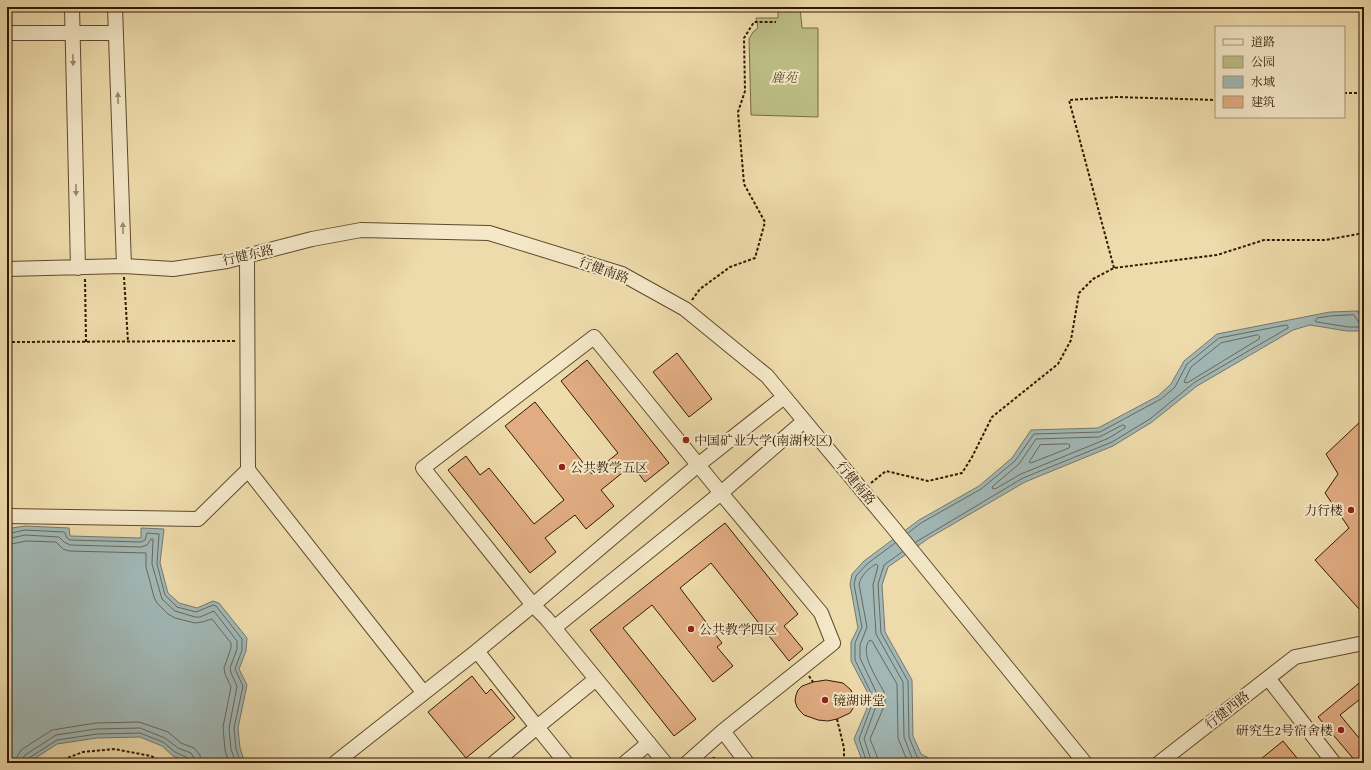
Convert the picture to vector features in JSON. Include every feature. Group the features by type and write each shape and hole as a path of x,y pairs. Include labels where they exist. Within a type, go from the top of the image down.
{"street":[{"path":"72,7 81,268"},
{"path":"115,7 124,266"},
{"path":"7,33 116,33"},
{"name":"行健东路","path":"7,269 124,266 173,269 227,261 312,239 361,230 489,233"},
{"name":"行健南路","path":"489,233 622,274 686,309 767,376 891,525 1085,763"},
{"path":"247,256 248,470 423,692"},
{"path":"665,763 423,468 594,337 822,614 833,644 723,731 687,763"},
{"path":"335,763 534,605 698,465 784,397"},
{"path":"554,628 721,493 804,421"},
{"path":"7,516 198,519 248,470"},
{"name":"行健西路","path":"1159,763 1295,657 1364,643"},
{"path":"477,651 566,763"},
{"path":"1268,678 1334,763"},
{"path":"494,763 596,680"},
{"path":"723,731 747,763"},
{"path":"625,763 649,743"}],"path":[{"path":"686,309 700,289 730,267 755,258 765,222 744,184 738,112 745,91 744,38 754,22 776,22"},
{"path":"1345,93 1364,93"},
{"path":"1114,268 1069,100 1116,97 1215,100"},
{"path":"870,484 886,472 928,481 962,473 972,457 992,417 1058,364 1071,340 1079,293 1093,279 1114,268 1217,255 1264,240 1325,240 1364,233"},
{"path":"124,266 128,342"},
{"path":"81,268 86,342"},
{"path":"7,342 247,341"},
{"path":"837,719 844,748 844,763"},
{"path":"54,763 82,752 114,749 152,756 165,763"}],"green space":[{"name":"鹿苑","path":"778,7 800,7 802,28 818,28 818,117 751,115 749,39 753,32 758,28 756,18 778,18"}],"water":[{"path":"1358,311 1364,324 1364,331 1347,331 1310,325 1293,330 1197,386 1152,422 1113,446 1025,482 929,538 888,567 882,585 885,632 912,680 913,736 921,754 938,763 863,763 854,739 871,699 851,661 851,642 858,628 850,584 852,574 864,561 919,520 979,486 1012,458 1031,430 1098,428 1158,396 1171,384 1184,361 1217,334 1330,312"},
{"path":"25,526 69,528 70,536 141,538 141,528 164,529 160,563 168,593 179,603 197,608 213,601 219,603 247,638 246,651 239,669 247,685 238,728 240,748 245,763 190,763 173,756 162,746 140,737 97,738 57,744 28,763 7,763 7,531 12,528"}],"building":[{"path":"677,353 712,399 689,417 653,372"},
{"name":"公共教学五区","path":"587,360 669,463 645,482 632,465 601,490 614,506 586,529 575,515 545,538 556,552 530,573 448,470 466,456 480,475 489,468 534,524 564,500 505,426 535,402 592,474 618,453 561,381"},
{"name":"力行楼","path":"1361,421 1364,427 1364,605 1359,609 1315,560 1349,528 1325,493 1338,474 1326,454"},
{"name":"公共教学四区","path":"725,523 798,614 784,626 803,649 789,661 711,563 680,588 722,643 717,647 733,666 713,682 652,605 623,628 696,719 674,736 590,630"},
{"path":"472,676 486,694 491,689 515,718 466,758 428,712"},
{"name":"研究生2号宿舍楼","path":"1364,679 1364,696 1340,715 1364,744 1364,763 1357,763 1318,717"},
{"name":"镜湖讲堂","path":"826,680 843,683 851,690 855,700 855,705 850,713 828,721 818,720 804,715 797,707 795,701 798,690 802,686 813,682"},
{"path":"1283,741 1301,763 1256,763"},
{"path":"714,757 719,763 705,763"}],"place":[{"name":"中国矿业大学(南湖校区)","path":"686,440"},
{"name":"公共教学五区","path":"562,467"},
{"name":"力行楼","path":"1351,510"},
{"name":"公共教学四区","path":"691,629"},
{"name":"镜湖讲堂","path":"825,700"},
{"name":"研究生2号宿舍楼","path":"1341,730"}]}
